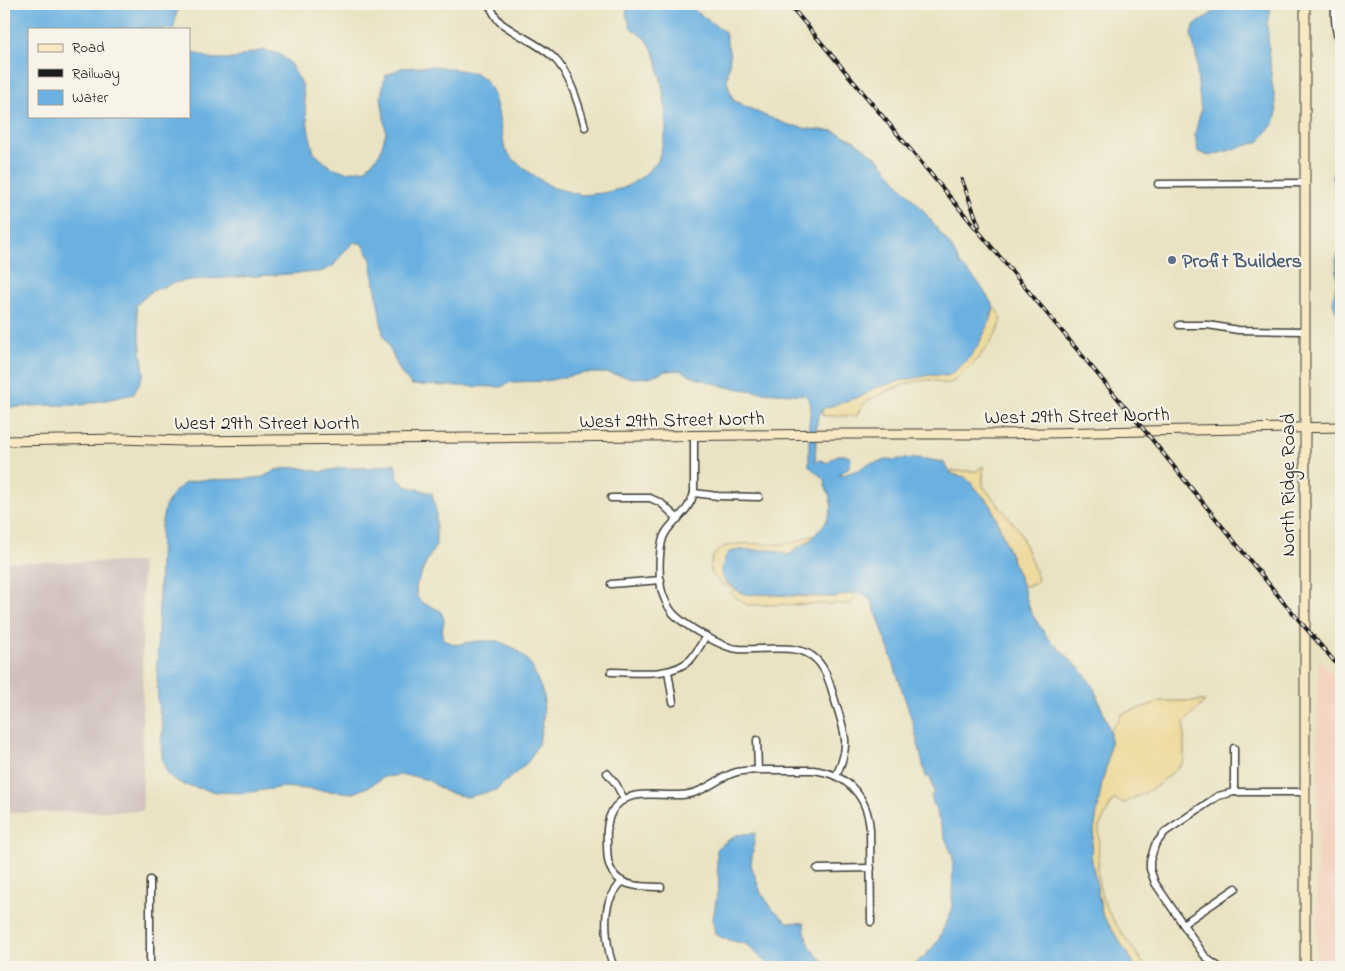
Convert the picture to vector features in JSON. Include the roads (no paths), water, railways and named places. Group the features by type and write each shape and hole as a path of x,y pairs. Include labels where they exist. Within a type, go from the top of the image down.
{"main road":[{"name":"North Ridge Road","path":"1304,4 1305,967"},
{"name":"West 29th Street North","path":"4,441 995,434 1341,427"}],"street":[{"path":"489,4 500,22 536,44 554,58 576,95 585,127"},
{"path":"1334,4 1336,37 1341,48"},
{"path":"1158,184 1305,183"},
{"path":"1179,326 1208,325 1238,330 1304,331"},
{"path":"694,436 694,493 689,506 662,538 660,549 661,580 664,597 673,613 685,623 722,645 736,649 801,650 818,662 826,675 845,731 846,749 836,776"},
{"path":"694,493 760,497"},
{"path":"611,498 645,498 656,500 678,519"},
{"path":"611,584 661,580"},
{"path":"611,672 668,671 684,665 695,654 706,636"},
{"path":"668,671 673,702"},
{"path":"757,740 758,770"},
{"path":"1234,748 1234,792"},
{"path":"661,887 634,886 616,876 608,864 607,823 614,808 624,799 638,796 690,794 701,791 729,774 736,772 758,770 823,771 836,776 851,786 866,808 870,830 871,922"},
{"path":"607,773 616,784 624,799"},
{"path":"1219,967 1204,956 1154,883 1150,869 1152,852 1155,845 1165,832 1211,799 1225,793 1304,792"},
{"path":"817,869 871,868"},
{"path":"150,880 150,967"},
{"path":"614,967 607,943 607,913 610,898 622,880"},
{"path":"1182,924 1236,888"}],"water":[{"path":"4,4 180,4 174,28 28,28 28,118 190,118 190,51 212,59 235,59 264,50 279,54 289,62 302,84 314,153 329,166 346,172 366,169 380,153 386,132 381,96 385,76 401,68 435,66 476,73 484,79 493,93 505,150 531,174 554,188 582,195 624,188 642,177 658,161 666,132 666,111 655,54 647,40 631,28 626,14 629,4 691,4 691,8 725,32 730,56 727,82 733,100 786,124 808,129 834,131 853,140 879,159 922,209 952,248 960,264 978,282 994,307 986,329 974,352 948,376 930,375 900,381 874,388 864,395 822,409 817,420 815,462 820,460 828,463 838,455 848,456 851,458 850,464 846,470 839,474 840,476 858,470 868,464 887,460 919,458 943,462 952,474 965,477 991,505 1023,587 1031,613 1048,638 1083,672 1094,688 1110,731 1107,764 1102,782 1091,856 1102,914 1136,967 910,967 924,957 938,941 952,910 953,857 931,796 934,792 930,777 926,777 913,723 872,602 864,594 851,593 836,597 750,595 741,593 723,579 721,575 721,569 729,552 773,550 788,555 798,547 809,542 826,522 832,507 825,485 826,481 809,466 811,405 806,395 726,387 693,377 680,370 665,371 649,377 633,378 608,373 585,373 545,381 511,382 501,387 411,385 401,373 383,334 371,259 363,244 354,242 333,266 320,272 191,280 173,283 152,291 136,305 144,373 134,394 81,405 4,408"},
{"path":"1220,4 1272,4 1267,24 1272,83 1277,112 1274,123 1259,142 1209,156 1198,152 1195,134 1201,110 1197,59 1191,34 1194,26 1215,11"},
{"path":"1341,169 1341,222 1334,180 1331,177 1334,171"},
{"path":"1341,244 1341,321 1333,302 1337,279 1336,260"},
{"path":"395,463 398,479 406,486 432,493 436,511 436,545 416,586 417,597 423,603 441,611 444,620 443,639 455,645 477,641 498,641 516,649 531,664 544,696 543,721 539,742 528,762 496,790 467,797 446,792 428,780 401,775 384,777 370,786 353,793 284,787 244,793 217,792 184,785 169,776 163,763 161,743 163,730 158,702 157,668 161,526 165,507 173,493 185,483 200,480 263,477 276,470 296,467 322,472 340,468 370,468"},
{"path":"755,833 751,865 761,893 772,908 787,922 804,923 811,948 830,967 771,967 746,944 725,939 715,934 713,920 719,882 717,848 736,835"}],"railway":[{"path":"789,4 1145,431 1285,604 1341,669"},
{"path":"962,180 979,226"}],"place":[{"name":"Profit Builders","path":"1172,260"}]}
